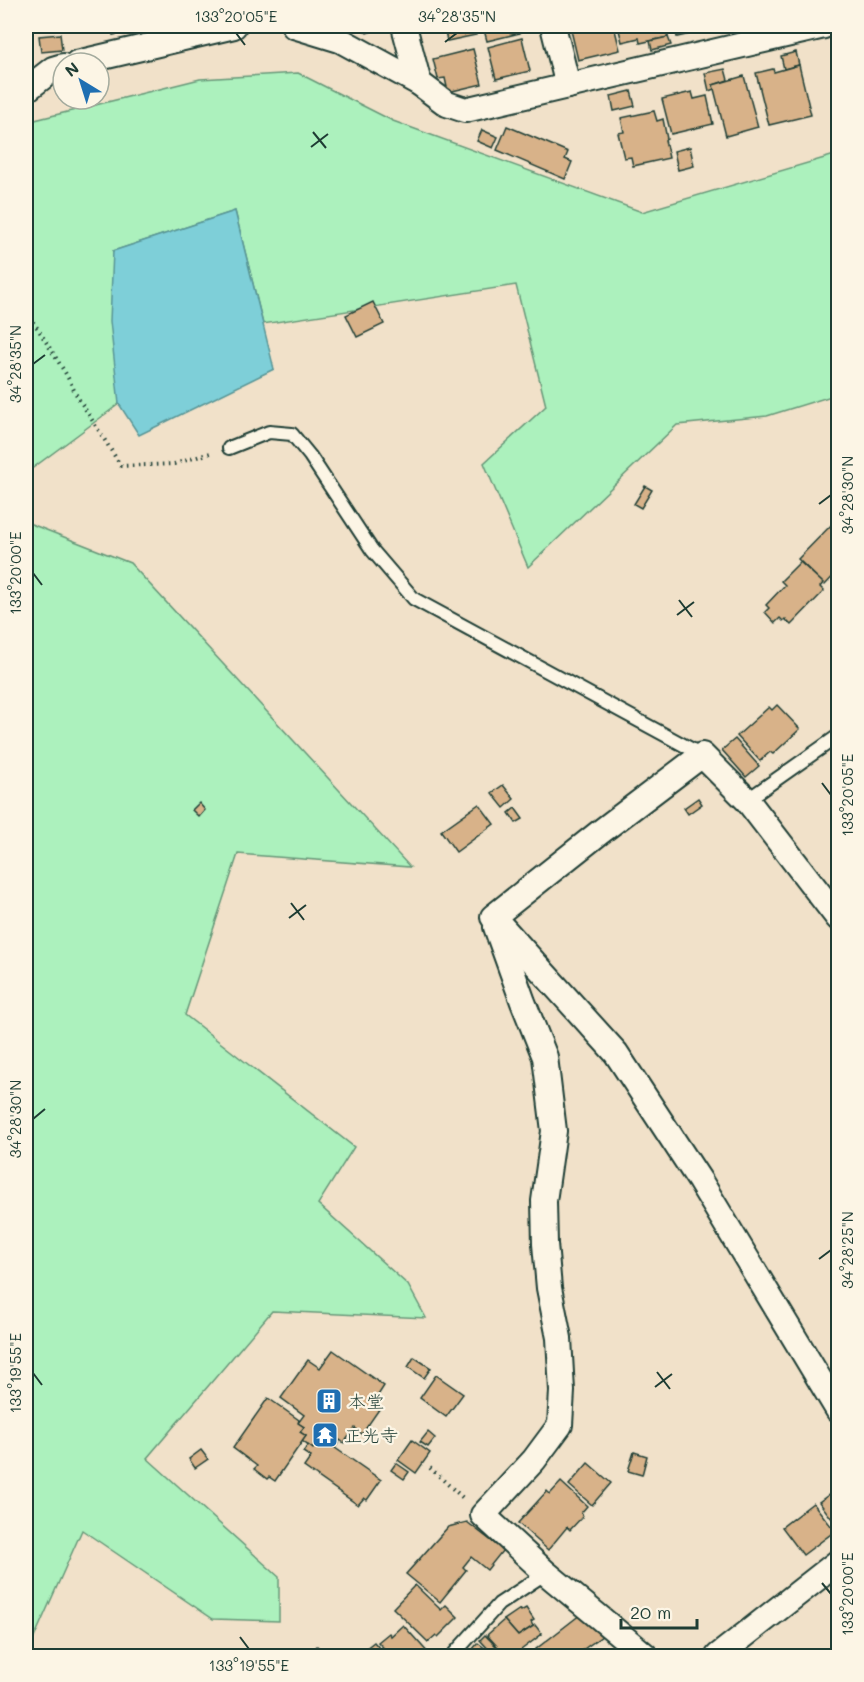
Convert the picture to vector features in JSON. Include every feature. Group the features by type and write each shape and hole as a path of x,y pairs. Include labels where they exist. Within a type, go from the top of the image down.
{"street":[{"path":"111,55 234,26"},
{"path":"294,26 340,40 419,83 447,104 465,110 824,26"},
{"path":"405,26 419,83"},
{"path":"553,26 568,86"},
{"path":"26,90 51,70"},
{"path":"492,916 702,755 747,800 838,918"},
{"path":"492,916 616,1053 700,1181 838,1410"},
{"path":"492,916 545,1057 554,1131 544,1202 545,1245 549,1288 559,1338 562,1391 560,1425 534,1460 483,1515 546,1574 646,1656"},
{"path":"718,1656 838,1562"}],"lane":[{"path":"229,448 269,432 292,434 310,456 372,550 414,599 702,755"},
{"path":"747,800 838,736"},
{"path":"452,1656 499,1604 546,1574"}],"path":[{"path":"26,312 121,466 174,464 229,448"},
{"path":"430,1468 483,1515"}],"green space":[{"path":"298,73 393,121 642,212 838,154 838,394 767,416 677,425 528,567 484,463 546,406 516,285 263,324 235,211 113,251 119,404 26,473 26,131 35,120 71,111 111,111 111,101 200,79"},
{"path":"26,522 130,563 410,867 238,854 185,1015 354,1147 318,1204 408,1285 426,1318 272,1311 147,1458 279,1577 279,1621 213,1619 82,1530 26,1656"}],"water":[{"path":"235,211 274,369 139,435 119,404 110,321 113,251"}],"building":[{"path":"110,26 133,26 135,30 113,35"},
{"path":"359,26 385,26 386,27 367,33"},
{"path":"444,26 474,26 476,35 447,41"},
{"path":"483,26 518,26 520,33 487,41"},
{"path":"570,26 614,26 620,50 578,60"},
{"path":"618,26 669,26 670,33 668,37 640,43 639,38 622,42"},
{"path":"674,26 717,26 717,28 677,37"},
{"path":"60,34 62,50 41,52 39,36"},
{"path":"668,37 671,45 652,50 650,41"},
{"path":"522,38 530,71 496,79 488,47"},
{"path":"473,49 482,84 448,92 445,78 438,79 433,59"},
{"path":"796,52 799,65 784,69 781,56"},
{"path":"799,65 811,115 769,125 756,73 773,69 774,72"},
{"path":"725,69 728,80 713,85 714,89 709,91 705,73"},
{"path":"744,76 758,127 726,136 713,85"},
{"path":"631,91 635,106 614,111 611,96"},
{"path":"692,92 694,99 707,96 713,124 671,134 662,99"},
{"path":"654,111 657,121 663,119 669,158 633,166 631,157 624,158 618,133 624,132 621,118"},
{"path":"507,126 568,152 565,159 572,162 565,179 497,150"},
{"path":"482,130 498,137 493,148 477,141"},
{"path":"690,147 694,166 678,170 674,151"},
{"path":"373,302 384,324 357,337 346,315"},
{"path":"645,486 652,490 641,508 634,504"},
{"path":"838,518 838,571 825,585 798,559"},
{"path":"800,562 823,583 820,587 824,591 791,625 785,619 783,621 780,618 775,623 765,612 769,608 766,605 785,585 781,581"},
{"path":"777,705 800,729 773,754 770,752 760,761 737,736 769,707 772,710"},
{"path":"735,739 759,766 746,777 722,750"},
{"path":"503,785 514,799 504,808 492,793"},
{"path":"698,798 702,804 688,814 684,808"},
{"path":"199,803 205,810 199,817 192,810"},
{"path":"479,804 494,824 456,852 441,831"},
{"path":"515,808 523,819 516,823 509,813"},
{"name":"本堂","path":"333,1350 384,1386 373,1403 380,1408 362,1434 355,1428 344,1443 340,1440 335,1448 325,1441 321,1446 317,1443 313,1449 302,1441 306,1436 300,1432 304,1427 298,1423 304,1415 281,1398 308,1360 320,1368"},
{"path":"414,1357 431,1368 424,1378 408,1367"},
{"path":"436,1375 463,1394 446,1417 420,1398"},
{"path":"268,1398 299,1420 298,1423 304,1427 300,1432 306,1436 275,1481 269,1477 267,1479 254,1469 257,1466 233,1448"},
{"path":"428,1432 435,1438 428,1447 420,1442"},
{"path":"412,1440 430,1453 416,1473 398,1460"},
{"path":"325,1441 381,1480 367,1500 364,1498 358,1505 304,1467 311,1457 303,1452 308,1445 313,1449 317,1443 321,1446"},
{"path":"201,1450 208,1459 195,1468 189,1459"},
{"path":"634,1452 647,1456 642,1475 628,1471"},
{"path":"396,1463 409,1472 404,1479 391,1470"},
{"path":"588,1463 611,1483 592,1505 569,1485"},
{"path":"561,1482 587,1506 581,1513 583,1516 570,1530 567,1527 548,1550 518,1523 547,1491 550,1494"},
{"path":"838,1488 838,1514 832,1519 819,1502"},
{"path":"813,1503 835,1531 803,1555 782,1527"},
{"path":"467,1522 503,1550 487,1570 471,1557 463,1567 466,1570 440,1602 406,1574 448,1527"},
{"path":"415,1585 441,1610 446,1605 458,1617 438,1637 436,1635 428,1642 393,1608"},
{"path":"526,1608 534,1620 531,1622 533,1626 518,1636 504,1620 520,1609 521,1611"},
{"path":"585,1611 602,1636 574,1656 527,1656"},
{"path":"504,1620 518,1636 535,1625 542,1634 517,1653 517,1656 506,1656 487,1635"},
{"path":"403,1625 431,1656 391,1656 378,1642 389,1633 391,1636"},
{"path":"485,1635 499,1649 493,1654 480,1640"},
{"path":"374,1642 386,1656 356,1656"},
{"path":"478,1643 495,1656 467,1656"},
{"path":"317,1646 327,1656 306,1656"}],"place":[{"name":"本堂","path":"329,1401"},
{"name":"正光寺","path":"325,1435"}]}
